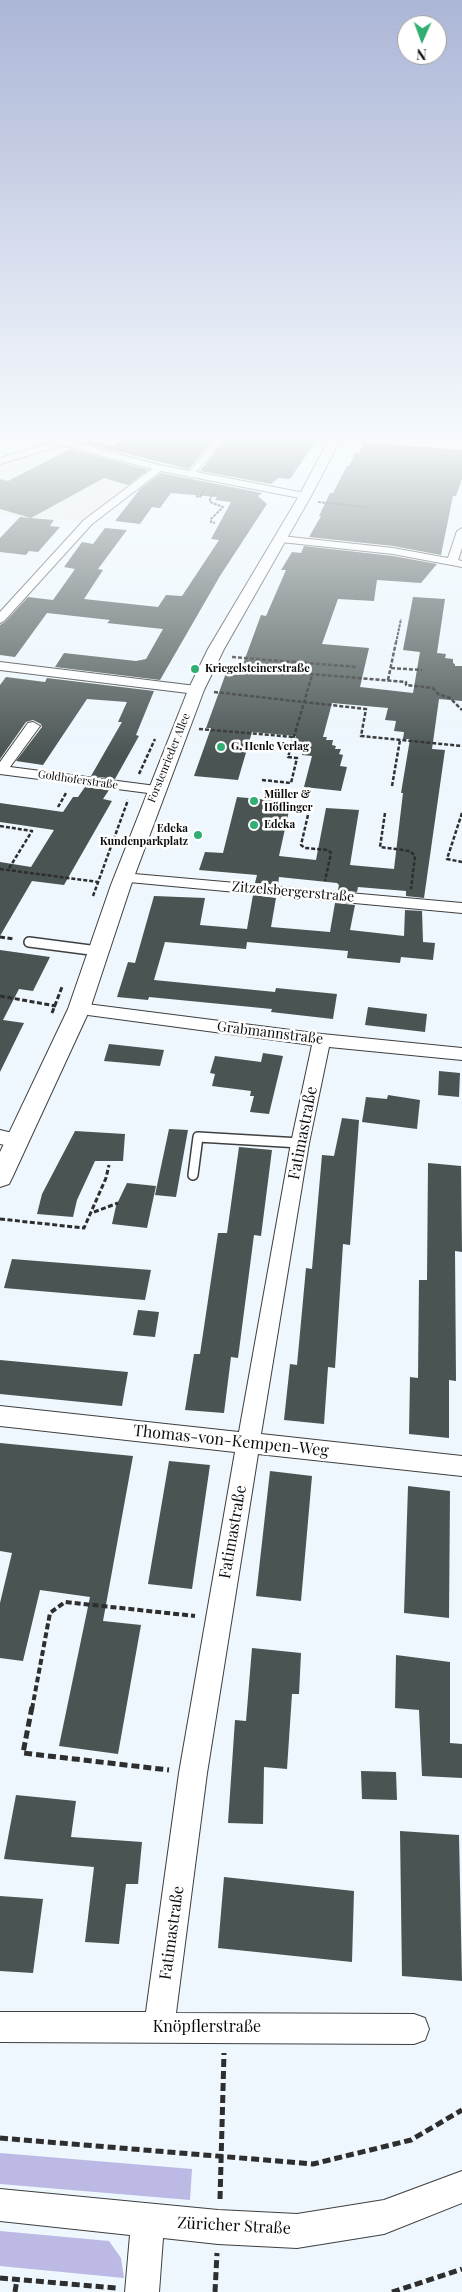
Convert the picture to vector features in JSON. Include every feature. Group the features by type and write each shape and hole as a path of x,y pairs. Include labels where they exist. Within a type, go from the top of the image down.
{"street":[{"path":"0,619 70,542"},
{"name":"Forstenrieder Allee","path":"0,1178 9,1139 79,1009 123,878 196,690 216,649 279,542"},
{"path":"308,542 382,550 457,563 460,542"},
{"path":"0,666 196,690"},
{"path":"1,770 33,726"},
{"name":"Goldhoferstraße","path":"1,770 156,790"},
{"name":"Zitzelsbergerstraße","path":"123,878 322,894 462,908"},
{"name":"Grabmannstraße","path":"79,1009 322,1040 462,1054"},
{"name":"Fatimastraße","path":"159,2027 193,1773 218,1618 300,1143 322,1040"},
{"name":"Thomas-von-Kempen-Weg","path":"0,1416 462,1466"},
{"name":"Knöpflerstraße","path":"0,2027 414,2029"},
{"name":"Züricher Straße","path":"0,2205 148,2221 297,2231 384,2217 462,2187"},
{"path":"142,2291 148,2221"}],"lane":[{"path":"29,942 98,951"},
{"path":"193,1174 198,1137 300,1143"}],"path":[{"path":"388,680 400,619"},
{"path":"226,657 269,658 357,667"},
{"path":"221,667 406,682 406,685 433,688 438,694 450,698 462,710"},
{"path":"391,668 422,670"},
{"path":"262,780 291,783 297,758 288,757 312,675"},
{"path":"196,690 366,709 361,736 462,746"},
{"path":"198,728 294,737"},
{"path":"392,786 400,740"},
{"path":"386,813 380,847 410,851 415,856 410,902"},
{"path":"462,813 447,859 462,862"},
{"path":"308,815 301,845 305,848 328,850 331,853 322,894"},
{"path":"0,826 32,831 8,870"},
{"path":"0,868 98,882"},
{"path":"0,996 79,1009"},
{"path":"0,1219 84,1228 93,1212 109,1165"},
{"path":"93,1212 118,1203"},
{"path":"193,1773 23,1753 50,1613 65,1602 218,1618"},
{"path":"223,2158 224,2028"},
{"path":"0,2138 313,2164 410,2140 462,2110"},
{"path":"392,2292 462,2269"},
{"path":"0,2278 142,2291"},
{"path":"15,2292 17,2279"}],"shaded area":[{"path":"0,2153 192,2169 190,2200 0,2184"},
{"path":"0,2231 109,2241 121,2258 124,2278 0,2266"}],"building":[{"path":"0,542 47,542 38,552 29,551 26,555 0,552"},
{"path":"82,542 93,544 95,542 118,542 98,569 103,570 84,599 158,607 166,595 182,596 218,542 242,542 220,576 160,680 55,667 64,653 136,661 146,659 163,629 107,623 110,620 47,613 15,657 0,655 0,625 28,597 53,600 75,569 64,567"},
{"path":"355,542 444,542 441,555 393,546"},
{"path":"304,546 393,556 437,564 421,583 377,580 374,601 338,599 322,644 369,648 360,687 413,693 420,652 403,650 413,597 445,599 437,653 446,654 445,658 453,659 455,666 462,666 462,701 439,699 432,749 445,750 424,898 406,896 406,891 358,887 357,892 338,890 339,885 337,883 279,877 278,885 255,883 257,875 199,870 205,852 223,853 237,797 291,802 279,856 316,860 326,808 359,810 350,865 394,869 403,793 401,793 410,739 403,739 404,732 394,731 396,721 385,720 388,708 332,703 323,737 327,737 326,740 333,740 332,745 336,746 335,749 341,749 339,754 343,755 340,766 347,767 341,791 304,787 312,756 302,755 305,744 294,743 296,736 252,732 238,780 194,776 211,728 206,728 226,673 239,675 261,615 266,616 286,570 281,570 292,552 301,553"},
{"path":"6,677 45,682 47,678 154,691 136,735 139,736 115,779 91,776 122,722 118,722 127,702 87,699 43,765 16,761 42,727 41,724 33,720 26,722 0,759 0,685"},
{"path":"85,787 109,790 103,799 112,801 64,885 32,881 0,936 0,862 31,867 54,830 0,822 0,803 63,812 73,797 78,797"},
{"path":"253,895 276,898 271,927 330,932 335,903 355,905 350,930 404,936 405,910 422,911 423,942 435,943 433,960 401,957 400,963 347,958 348,951 247,942 246,949 165,942 154,980 275,992 276,988 337,994 333,1019 271,1012 272,1009 149,997 148,1000 117,997 128,962 135,963 154,896 205,898 200,925 247,929"},
{"path":"0,950 50,957 33,991 19,989 3,1020 24,1023 0,1072"},
{"path":"368,1007 427,1014 425,1032 365,1025"},
{"path":"109,1044 164,1050 160,1066 104,1061"},
{"path":"263,1053 283,1056 269,1114 250,1112 254,1096 250,1096 251,1091 212,1086 215,1074 210,1073 215,1056 261,1062"},
{"path":"439,1071 460,1073 459,1097 438,1095"},
{"path":"388,1095 420,1100 417,1129 362,1122 366,1097 387,1099"},
{"path":"342,1118 359,1120 350,1245 343,1244 335,1368 328,1367 324,1424 284,1420 290,1364 297,1365 306,1268 312,1269 322,1155 334,1156"},
{"path":"169,1129 188,1130 176,1197 155,1195"},
{"path":"75,1131 125,1134 123,1161 95,1161 77,1200 73,1217 37,1214 42,1194"},
{"path":"239,1147 272,1150 261,1236 254,1235 238,1358 231,1357 224,1413 185,1410 194,1354 200,1354 218,1233 227,1233"},
{"path":"428,1163 461,1166 462,1252 455,1251 456,1381 449,1380 449,1438 409,1434 410,1377 418,1378 419,1280 427,1280"},
{"path":"127,1183 156,1186 147,1228 112,1224 116,1206"},
{"path":"12,1259 151,1270 145,1300 4,1288"},
{"path":"138,1310 159,1312 155,1337 133,1335"},
{"path":"0,1360 128,1372 122,1406 0,1394"},
{"path":"0,1443 133,1456 103,1621 141,1625 118,1754 59,1746 90,1597 40,1590 23,1661 0,1658 0,1603 12,1553 0,1551"},
{"path":"169,1461 210,1465 192,1589 148,1584"},
{"path":"270,1471 312,1476 301,1601 256,1596"},
{"path":"408,1486 450,1491 449,1618 404,1613"},
{"path":"252,1648 301,1653 299,1694 292,1694 287,1769 264,1767 263,1824 228,1823 235,1720 246,1721"},
{"path":"396,1655 450,1662 450,1743 462,1744 462,1778 422,1776 419,1710 395,1708"},
{"path":"361,1771 396,1772 397,1800 362,1799"},
{"path":"16,1795 76,1801 71,1837 142,1842 138,1884 126,1884 119,1944 85,1942 94,1867 4,1859"},
{"path":"400,1831 459,1835 462,1981 402,1976"},
{"path":"224,1877 354,1891 352,1962 218,1948"},
{"path":"0,1896 43,1899 33,1973 0,1971"}],"place":[{"name":"Kriegelsteinerstraße","path":"195,669"},
{"name":"G. Henle Verlag","path":"221,747"},
{"name":"Müller & Höflinger","path":"254,801"},
{"name":"Edeka","path":"254,825"},
{"name":"Edeka Kundenparkplatz","path":"198,835"}]}
